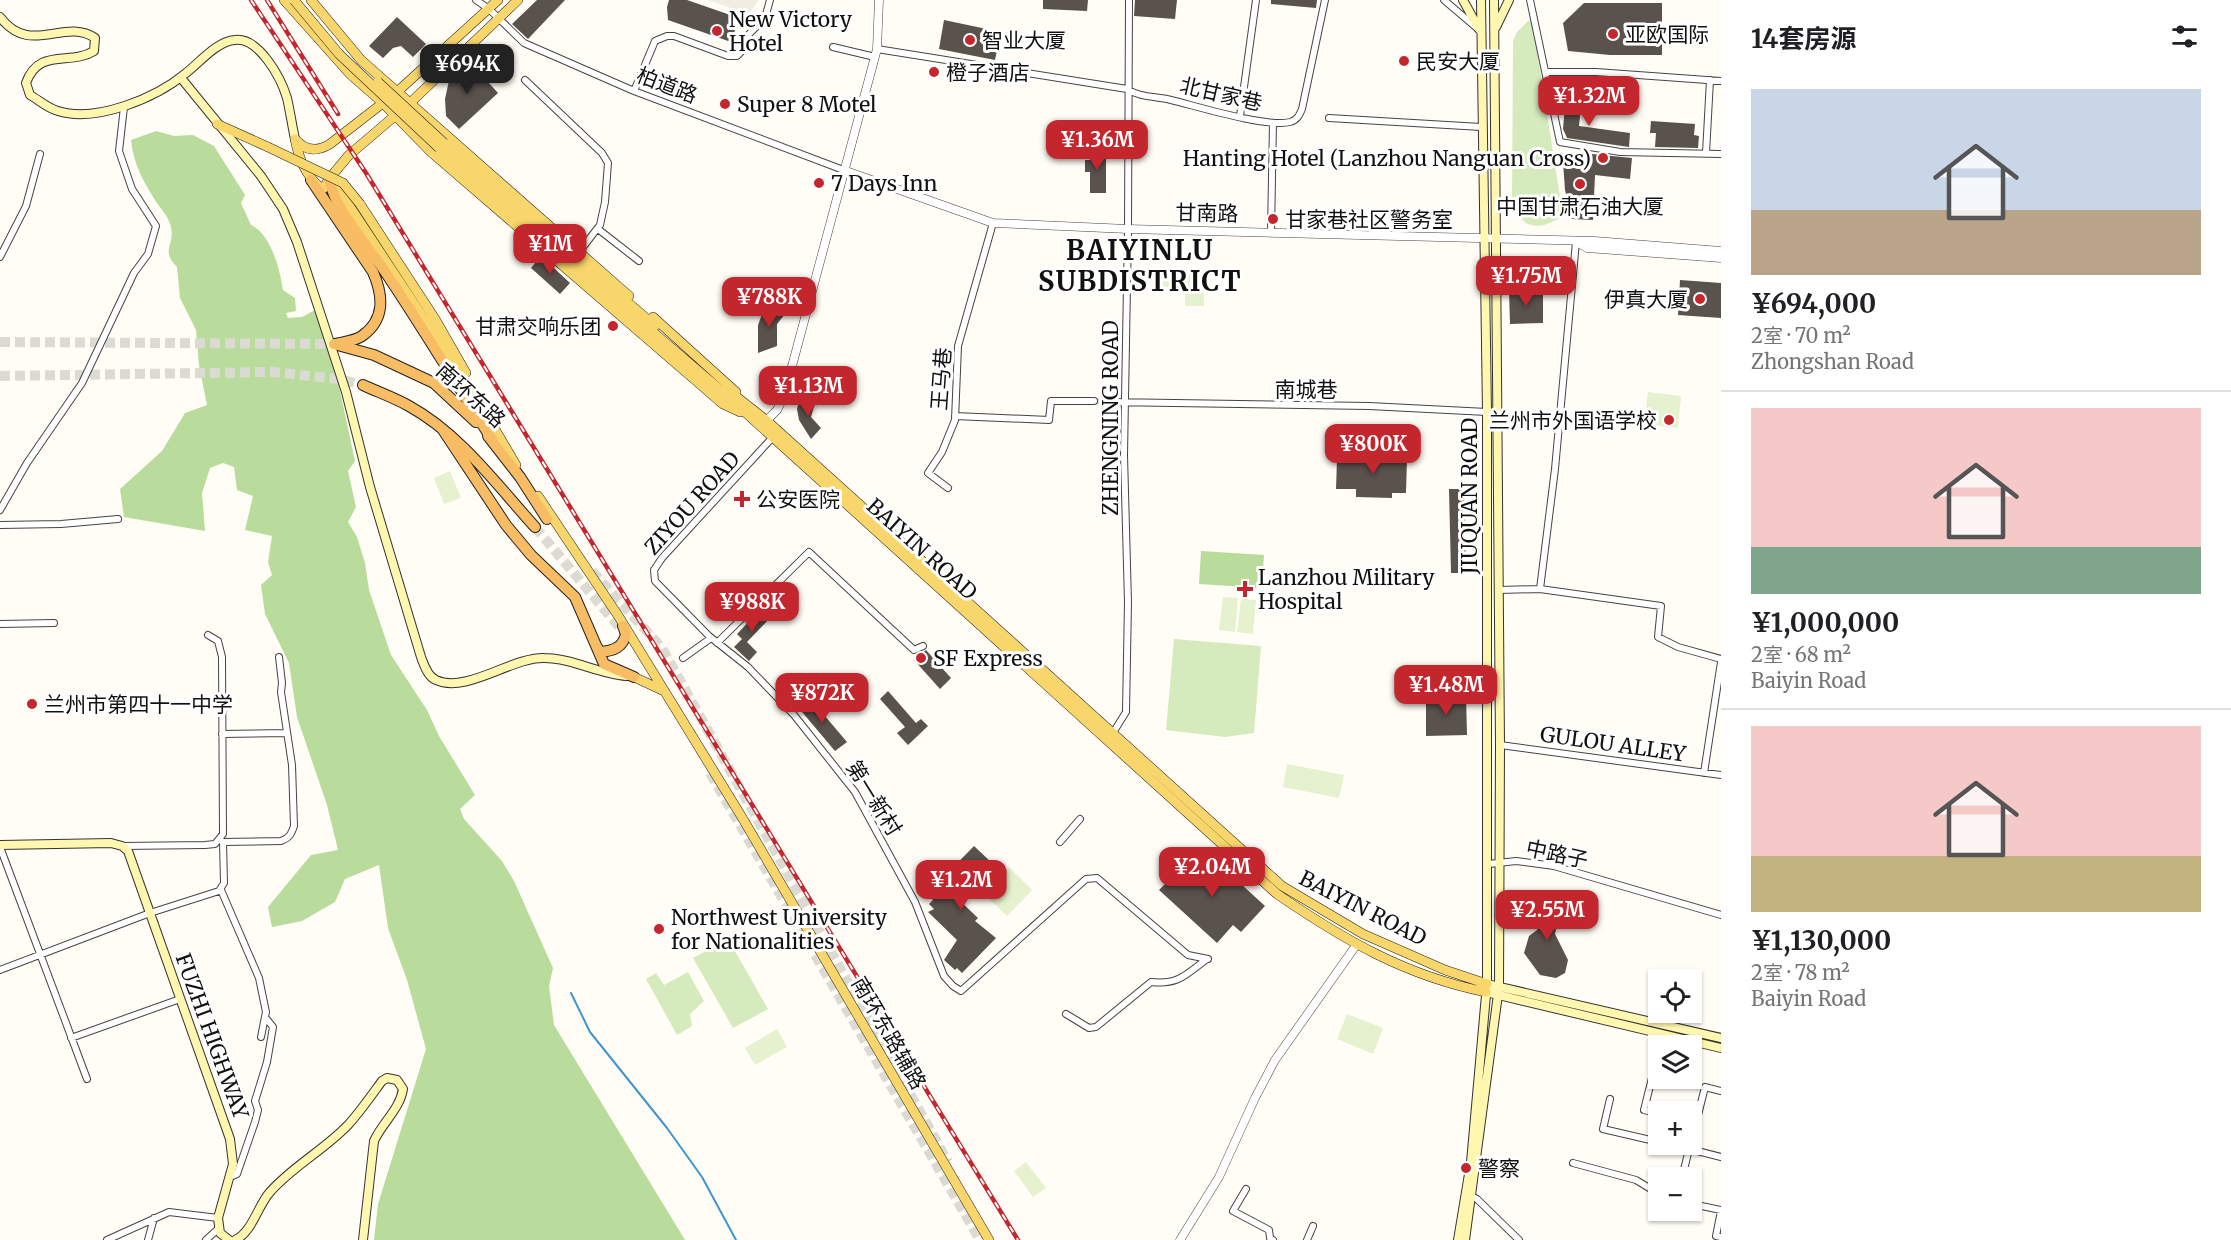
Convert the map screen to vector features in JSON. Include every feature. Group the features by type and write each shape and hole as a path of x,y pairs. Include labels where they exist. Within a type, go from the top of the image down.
{"highway":[{"path":"329,179 331,192 339,206 388,275 493,441"},
{"name":"南环东路","path":"310,180 372,272 380,288 381,312 374,324 361,337 334,344 384,359 435,382 493,441 547,519"},
{"path":"363,385 410,406 443,430 470,455 535,527"},
{"path":"443,430 506,525 531,555 575,597 600,652 613,651 618,647 626,633 623,626"},
{"path":"597,646 604,664 634,677"}],"main road":[{"path":"284,0 350,74 383,103 431,152 723,404 750,412"},
{"name":"BAIYIN ROAD","path":"294,0 339,54 439,148 750,412 1109,737 1277,894 1357,944 1394,964 1442,981 1487,988"},
{"name":"BAIYIN ROAD","path":"301,0 344,50 436,135 726,392"},
{"path":"310,0 362,60 397,93 450,135 580,251 750,412"},
{"path":"295,139 302,147 324,148 397,93 498,0"},
{"path":"0,17 12,30 26,36 81,32 95,38 96,47 87,56 44,61 37,65 26,83 30,94 54,110 74,115 99,113 124,107 181,78 227,42 237,39 250,43 263,54 282,87 299,158 310,180 324,188 349,155 394,114 410,103 518,0"},
{"path":"1464,0 1481,32"},
{"name":"JIUQUAN ROAD","path":"1468,1194 1487,988 1489,864 1487,412 1480,0"},
{"name":"JIUQUAN ROAD","path":"1468,1194 1499,991 1500,746 1494,0"},
{"path":"1494,33 1509,0"},
{"path":"181,78 274,192 297,242 346,392 373,498 421,657 428,673 436,680 453,682 480,677 515,663 547,657 618,676 634,677 664,691"},
{"path":"217,124 343,183 360,204 435,319 477,394 478,402"},
{"path":"329,179 337,187 478,402"},
{"name":"南环东路辅路","path":"478,402 501,443 570,542 743,819 989,1240"},
{"name":"BAIYIN ROAD","path":"763,424 772,438 1109,737 1282,886 1363,934 1487,988"},
{"path":"0,846 111,843 122,846"},
{"name":"FUZHI HIGHWAY","path":"122,846 128,850 133,862 230,1140 233,1164 218,1218 218,1229"},
{"path":"1487,988 1721,1047"},
{"path":"1499,991 1721,1038"},
{"path":"235,1240 242,1236 266,1197 281,1180 347,1126 382,1081 387,1078 398,1080 403,1089 402,1101 381,1126 374,1141 363,1240"},
{"path":"1458,1240 1468,1194"},
{"path":"1465,1240 1468,1194"},
{"path":"218,1229 222,1237 229,1240"}],"street":[{"name":"柏道路","path":"476,0 489,9 524,43 634,91 846,171"},
{"path":"634,91 655,41 674,36 728,56 737,56 744,50 749,34 765,18 770,0"},
{"path":"763,424 777,410 784,396 846,171 876,53 879,0"},
{"name":"ZHENGNING ROAD","path":"1109,737 1126,712 1128,602 1125,403 1129,0"},
{"path":"1240,116 1256,0"},
{"path":"1273,123 1290,122 1298,118 1302,109 1324,0"},
{"path":"1444,0 1481,32"},
{"path":"1530,0 1560,142 1620,152 1721,154"},
{"path":"833,47 1127,89"},
{"path":"1546,72 1596,72 1721,81"},
{"path":"525,80 603,153 608,163 605,202 598,229 580,251"},
{"path":"1706,153 1710,80"},
{"name":"北甘家巷","path":"1127,89 1137,95 1171,100 1273,123 1272,232"},
{"path":"0,510 33,454 82,383 134,273 148,254 156,226 132,189 119,151 124,107"},
{"path":"1329,118 1481,127"},
{"path":"0,257 26,206 40,154"},
{"name":"甘南路","path":"846,171 993,223 1128,229 1595,241 1721,251"},
{"name":"王马巷","path":"948,489 928,473 942,453 955,416 958,346 993,223"},
{"path":"598,229 639,261"},
{"path":"1540,589 1555,468 1576,242"},
{"name":"甘南路","path":"1576,242 1587,248 1721,258"},
{"path":"955,416 1049,420 1051,401 1094,400"},
{"name":"南城巷","path":"1109,402 1369,406 1487,412"},
{"name":"ZIYOU ROAD","path":"717,643 659,587 655,581 654,570 662,558 772,438"},
{"path":"0,525 61,524 118,519"},
{"path":"717,643 809,552 914,650 923,646"},
{"name":"JIUQUAN ROAD","path":"1499,590 1540,589 1660,606 1658,637 1678,647 1721,660"},
{"path":"0,624 54,623"},
{"path":"208,635 218,641 222,657 221,841 224,883 221,890 259,978 266,1012 261,1037"},
{"path":"683,658 711,638"},
{"name":"第一新村","path":"717,643 747,667 794,715 855,792 915,902 944,976 953,986 961,991 1091,877 1097,878 1188,955 1208,959 1177,981 1168,984 1151,982 1096,1027 1089,1028 1066,1014"},
{"path":"122,846 205,845 221,841 288,839 294,826 292,765 280,692 282,683 279,657"},
{"path":"1704,773 1721,660"},
{"path":"222,734 286,733"},
{"name":"GULOU ALLEY","path":"1500,746 1721,775"},
{"path":"1060,842 1080,819"},
{"path":"0,846 87,1079"},
{"name":"中路子","path":"1489,864 1516,861 1554,866 1721,915"},
{"path":"0,969 150,913 221,890"},
{"path":"1179,1240 1220,1177 1255,1098 1275,1060 1357,944"},
{"path":"71,1038 180,999"},
{"path":"230,1177 237,1174 258,1110 255,1101 267,1062 273,1027 265,1017"},
{"path":"1702,1101 1705,1088 1721,1091"},
{"path":"1648,1111 1644,1110 1649,1089"},
{"path":"1610,1099 1603,1129 1648,1139"},
{"path":"1702,1152 1721,1156"},
{"path":"1573,1163 1636,1180 1648,1187"},
{"path":"1246,1189 1233,1211 1269,1230 1270,1238 1273,1240"},
{"path":"1468,1194 1478,1199 1519,1240"},
{"path":"1702,1206 1721,1210 1716,1236 1721,1237"},
{"path":"107,1240 169,1212 218,1218"},
{"path":"148,1240 154,1218"},
{"path":"1307,1240 1313,1226"},
{"path":"206,1240 218,1229"}],"green space":[{"path":"1529,20 1533,24 1563,216 1539,226 1526,223 1516,211 1512,201 1513,41 1517,32"},
{"path":"156,131 174,136 193,135 214,146 245,195 241,203 251,225 264,236 269,244 277,263 283,290 295,298 296,311 286,313 288,318 302,317 315,310 339,386 355,461 348,471 356,507 348,522 357,537 365,563 369,590 391,655 427,710 439,736 475,795 460,809 464,819 502,861 514,881 553,968 549,986 554,1025 685,1240 374,1240 378,1204 426,1049 407,980 388,928 379,865 345,879 335,902 302,921 272,927 268,907 311,855 338,850 327,805 297,717 289,663 265,614 261,585 272,575 268,562 272,536 245,530 253,496 237,490 234,467 223,463 210,468 202,493 205,531 124,517 120,489 162,451 185,413 207,405 199,365 196,330 180,298 177,267 169,256 172,237 170,224 142,178 132,149 131,140"},
{"path":"1157,273 1204,274 1204,306 1185,306 1185,288 1157,287"},
{"path":"1648,392 1681,396 1678,428 1644,424"},
{"path":"450,471 461,498 444,504 434,478"},
{"path":"1201,551 1264,555 1262,588 1199,584"},
{"path":"1223,597 1238,598 1235,632 1219,630"},
{"path":"1241,599 1256,600 1253,634 1237,632"},
{"path":"1174,639 1261,646 1254,733 1225,737 1166,730"},
{"path":"1287,764 1344,775 1339,798 1283,787"},
{"path":"1009,867 1032,890 1007,916 983,893"},
{"path":"728,939 768,1009 733,1028 693,958"},
{"path":"688,972 704,1001 690,1014 692,1026 677,1035 646,979 656,973 664,985"},
{"path":"1347,1014 1383,1028 1373,1054 1337,1039"},
{"path":"777,1029 787,1047 755,1065 745,1048"},
{"path":"1026,1162 1046,1188 1033,1197 1014,1171"}],"shaded area":[{"path":"708,0 759,0 750,12 742,12"}],"building":[{"path":"537,0 565,0 528,39 512,24"},
{"name":"New Victory Hotel","path":"669,0 687,0 739,18 731,42 668,20"},
{"path":"1043,0 1088,0 1087,11 1043,9"},
{"path":"1135,0 1177,0 1175,19 1134,16"},
{"path":"1271,0 1317,0 1316,8 1271,4"},
{"name":"亚欧国际","path":"1584,3 1662,3 1662,55 1610,55 1568,51 1563,23"},
{"path":"397,17 426,44 413,57 401,46 393,48 383,58 369,46"},
{"name":"智业大厦","path":"944,20 1001,32 995,60 939,49"},
{"path":"469,61 498,93 459,129 446,116 445,99 450,76"},
{"path":"1566,94 1582,96 1579,126 1630,133 1629,147 1567,138 1563,129"},
{"path":"1651,121 1695,124 1694,135 1699,136 1698,148 1655,147 1656,133 1650,133"},
{"path":"1090,149 1106,149 1106,193 1090,193 1090,172 1085,172 1085,160 1090,160"},
{"name":"中国甘肃石油大厦","path":"1572,152 1632,158 1630,179 1595,175 1593,220 1572,219 1565,190 1563,162"},
{"path":"541,256 570,283 560,294 531,268"},
{"name":"伊真大厦","path":"1680,280 1721,283 1721,318 1678,315"},
{"path":"1543,290 1543,323 1510,324 1509,291"},
{"path":"774,301 785,314 777,324 777,346 758,353 758,325 761,317"},
{"path":"800,398 815,403 811,417 821,428 811,439 799,420 797,409"},
{"path":"1362,451 1393,452 1393,458 1407,459 1406,493 1392,493 1392,498 1356,497 1356,489 1336,489 1337,459 1362,459"},
{"path":"1449,489 1464,489 1466,573 1451,573"},
{"path":"763,607 772,616 747,642 757,652 749,661 734,647 742,639 737,634"},
{"path":"926,650 951,678 940,689 914,660"},
{"path":"888,691 916,723 921,719 928,726 908,745 897,733 905,727 880,699"},
{"path":"1466,695 1467,735 1426,736 1426,696"},
{"path":"808,696 847,742 835,751 797,706"},
{"path":"974,846 992,863 958,899 978,918 975,921 996,938 962,973 944,960 957,940 928,912 934,909 929,904 933,900 927,894"},
{"path":"1205,851 1265,906 1241,932 1233,925 1217,943 1159,890 1176,873 1181,878"},
{"path":"1538,897 1562,903 1555,934 1568,960 1565,973 1556,978 1540,975 1524,953 1529,936 1537,930 1540,919 1533,917"}],"waterway":[{"path":"571,993 590,1032 667,1128 702,1177 736,1240"}],"tunnel":[{"path":"0,342 334,344"},
{"path":"0,376 272,372 339,379 363,385"},
{"path":"1094,401 1109,402"},
{"path":"535,527 626,635"},
{"path":"592,571 662,648 948,1162"},
{"path":"710,773 980,1240"}],"railway":[{"path":"251,0 366,173 1018,1240"},
{"path":"267,0 338,114"}],"place":[{"name":"New Victory Hotel","path":"717,31"},
{"name":"亚欧国际","path":"1613,34"},
{"name":"智业大厦","path":"970,40"},
{"name":"民安大厦","path":"1404,61"},
{"name":"橙子酒店","path":"934,72"},
{"name":"Super 8 Motel","path":"725,104"},
{"name":"Hanting Hotel (Lanzhou Nanguan Cross)","path":"1603,158"},
{"name":"7 Days Inn","path":"819,183"},
{"name":"中国甘肃石油大厦","path":"1580,184"},
{"name":"甘家巷社区警务室","path":"1273,219"},
{"name":"伊真大厦","path":"1700,299"},
{"name":"甘肃交响乐团","path":"613,326"},
{"name":"兰州市外国语学校","path":"1669,420"},
{"name":"公安医院","path":"742,499"},
{"name":"Lanzhou Military Hospital","path":"1245,589"},
{"name":"SF Express","path":"921,658"},
{"name":"兰州市第四十一中学","path":"32,704"},
{"name":"Northwest University for Nationalities","path":"659,929"},
{"name":"警察","path":"1466,1168"}],"district":[{"name":"BAIYINLU SUBDISTRICT","path":"1140,266"}]}
